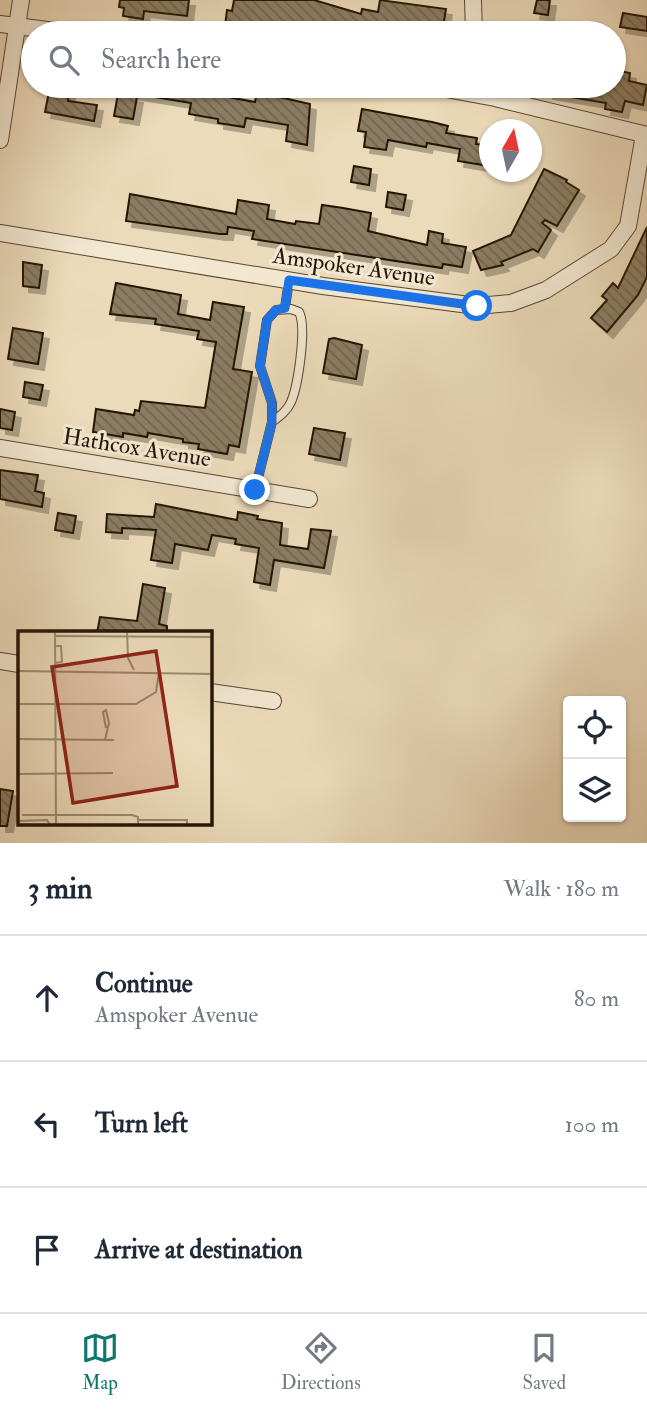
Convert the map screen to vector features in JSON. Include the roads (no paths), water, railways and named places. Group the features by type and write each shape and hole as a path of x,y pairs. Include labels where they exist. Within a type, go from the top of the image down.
{"street":[{"path":"0,140 20,0"},
{"path":"473,0 474,21"},
{"path":"0,24 21,27"},
{"path":"514,98 646,135"},
{"name":"Amspoker Avenue","path":"0,233 289,280 477,306 529,299 611,249 628,226 646,135"},
{"name":"Hathcox Avenue","path":"0,448 309,499"},
{"path":"0,661 18,664"},
{"path":"212,692 273,701"}],"lane":[{"path":"285,308 289,280"},
{"path":"255,490 272,422 272,403 260,366 267,320 276,310 285,308 299,313 303,327 292,401 286,411 272,422"}]}
